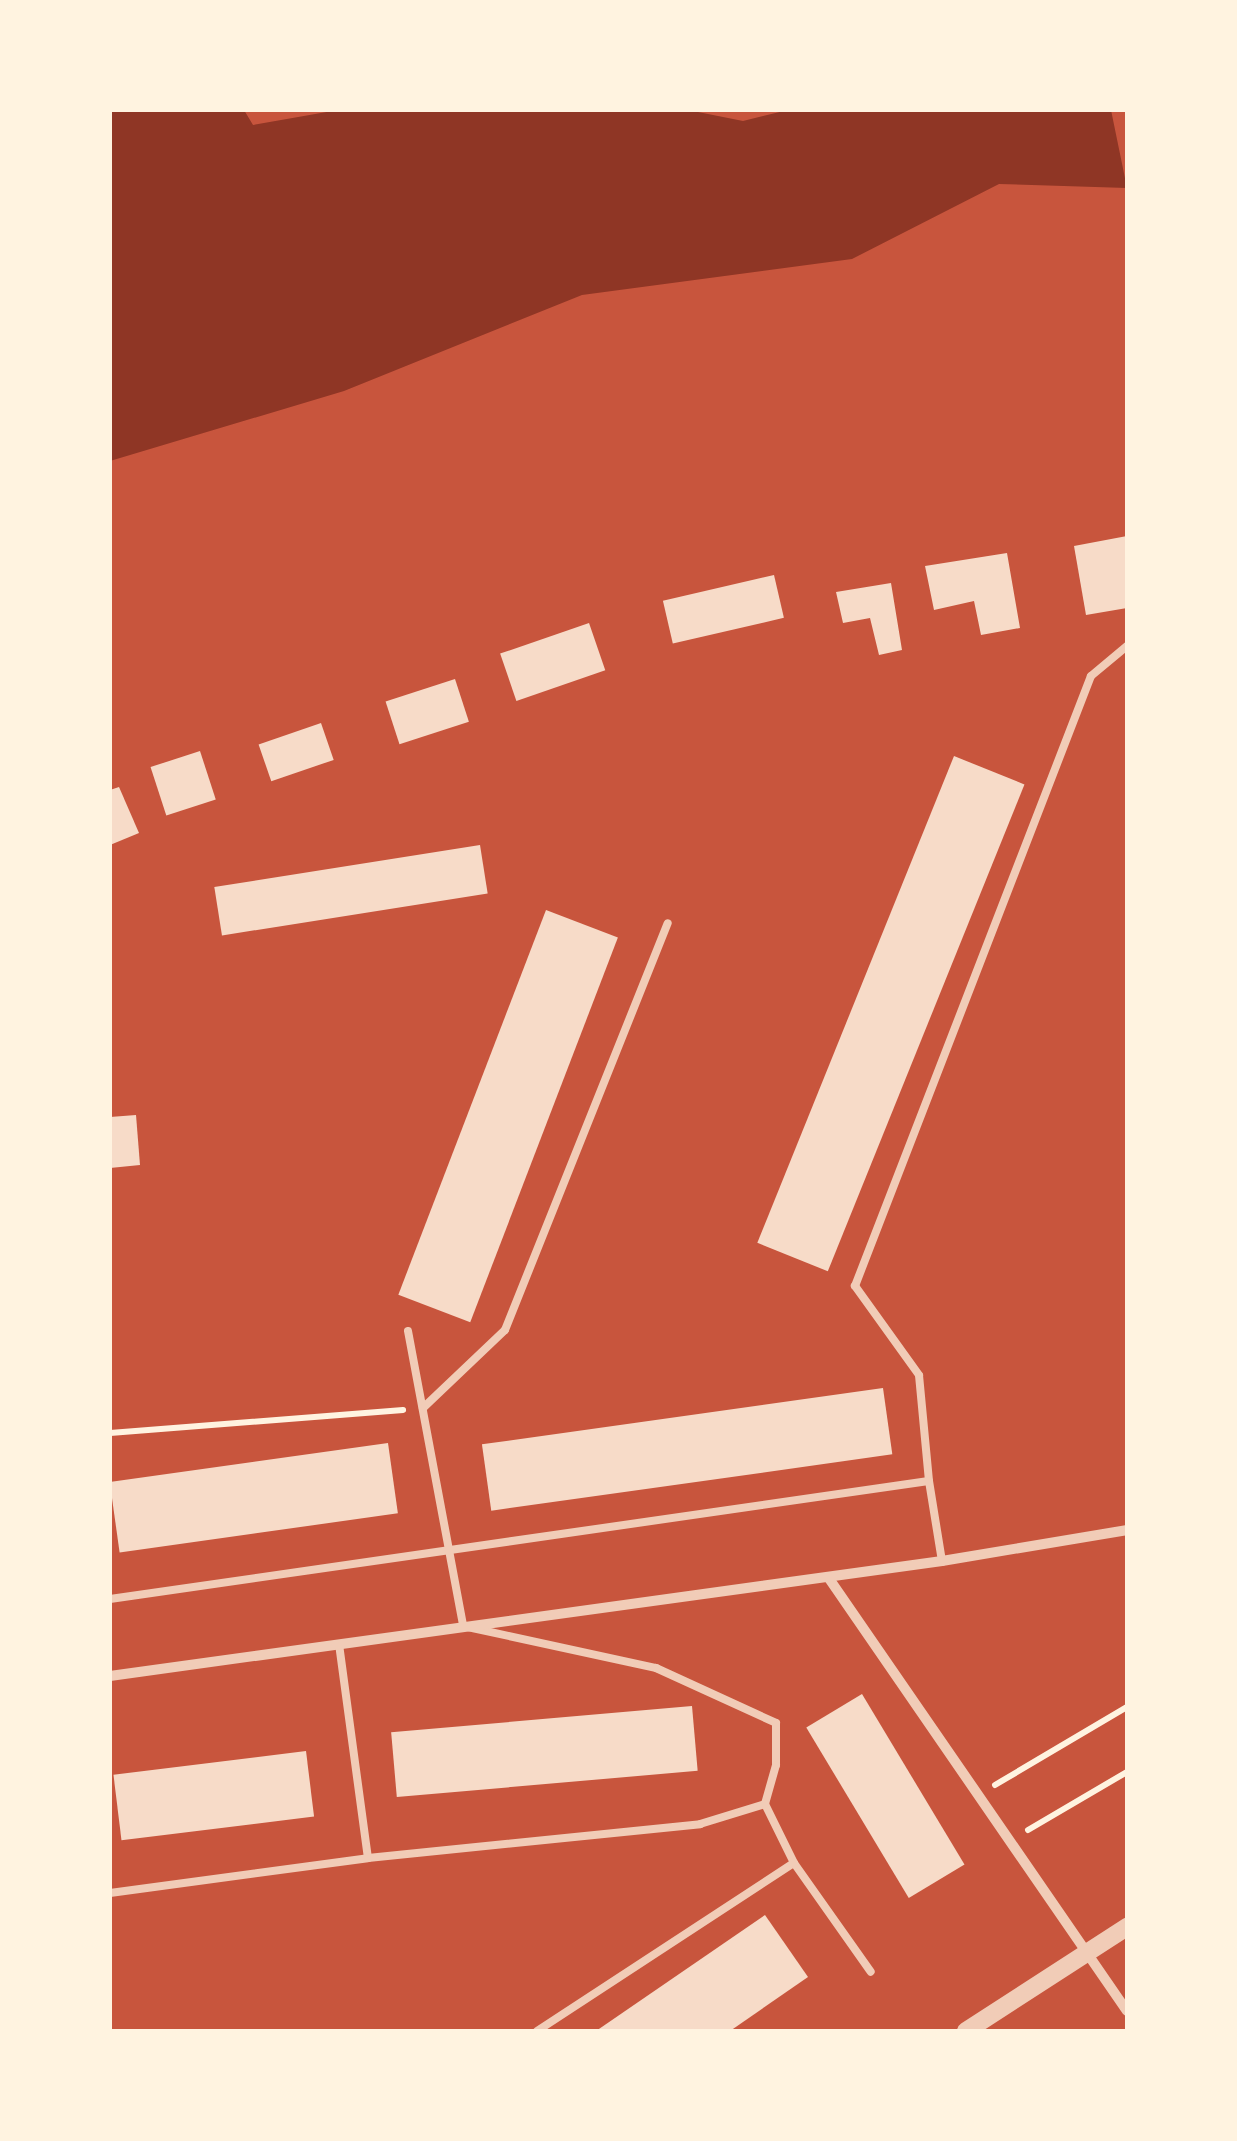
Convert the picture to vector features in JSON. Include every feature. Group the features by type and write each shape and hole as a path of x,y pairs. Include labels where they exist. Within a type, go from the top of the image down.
{"street":[{"path":"110,1676 942,1562 1127,1530"},
{"path":"828,1578 1127,2010"},
{"path":"966,2031 1127,1927"}],"lane":[{"path":"942,1562 929,1481 919,1375 855,1286 1091,676 1127,646"},
{"path":"422,1408 505,1330 668,923"},
{"path":"408,1330 463,1626 656,1668 776,1723 776,1764 765,1804 794,1864 872,1972"},
{"path":"110,1599 929,1481"},
{"path":"339,1644 368,1858"},
{"path":"110,1892 368,1858 700,1824 765,1804"},
{"path":"537,2031 794,1864"}],"path":[{"path":"110,1433 422,1408"},
{"path":"978,1795 1127,1706"},
{"path":"1010,1841 1127,1772"}],"shaded area":[{"path":"110,110 244,110 253,125 338,110 688,110 743,121 788,110 1111,110 1127,188 999,184 852,259 582,295 344,391 110,461"}],"building":[{"path":"1127,536 1127,608 1086,615 1074,546"},
{"path":"1007,553 1020,628 981,635 974,601 934,610 925,566"},
{"path":"774,575 784,618 673,644 663,601"},
{"path":"891,583 902,650 879,655 870,618 843,623 836,592"},
{"path":"589,623 605,670 516,701 500,654"},
{"path":"455,679 469,722 399,744 386,702"},
{"path":"321,723 334,760 271,781 259,744"},
{"path":"200,751 216,800 166,816 151,767"},
{"path":"954,756 1024,784 828,1271 757,1243"},
{"path":"119,787 139,833 110,845 110,790"},
{"path":"480,845 488,893 222,935 214,887"},
{"path":"546,910 618,938 470,1322 398,1295"},
{"path":"136,1115 140,1165 110,1168 110,1117"},
{"path":"883,1388 892,1454 491,1511 482,1444"},
{"path":"388,1443 398,1513 120,1552 110,1482"},
{"path":"862,1694 964,1865 909,1898 806,1727"},
{"path":"692,1706 698,1771 397,1797 391,1732"},
{"path":"306,1751 314,1817 121,1840 113,1775"},
{"path":"765,1915 808,1977 730,2031 596,2031"}]}
